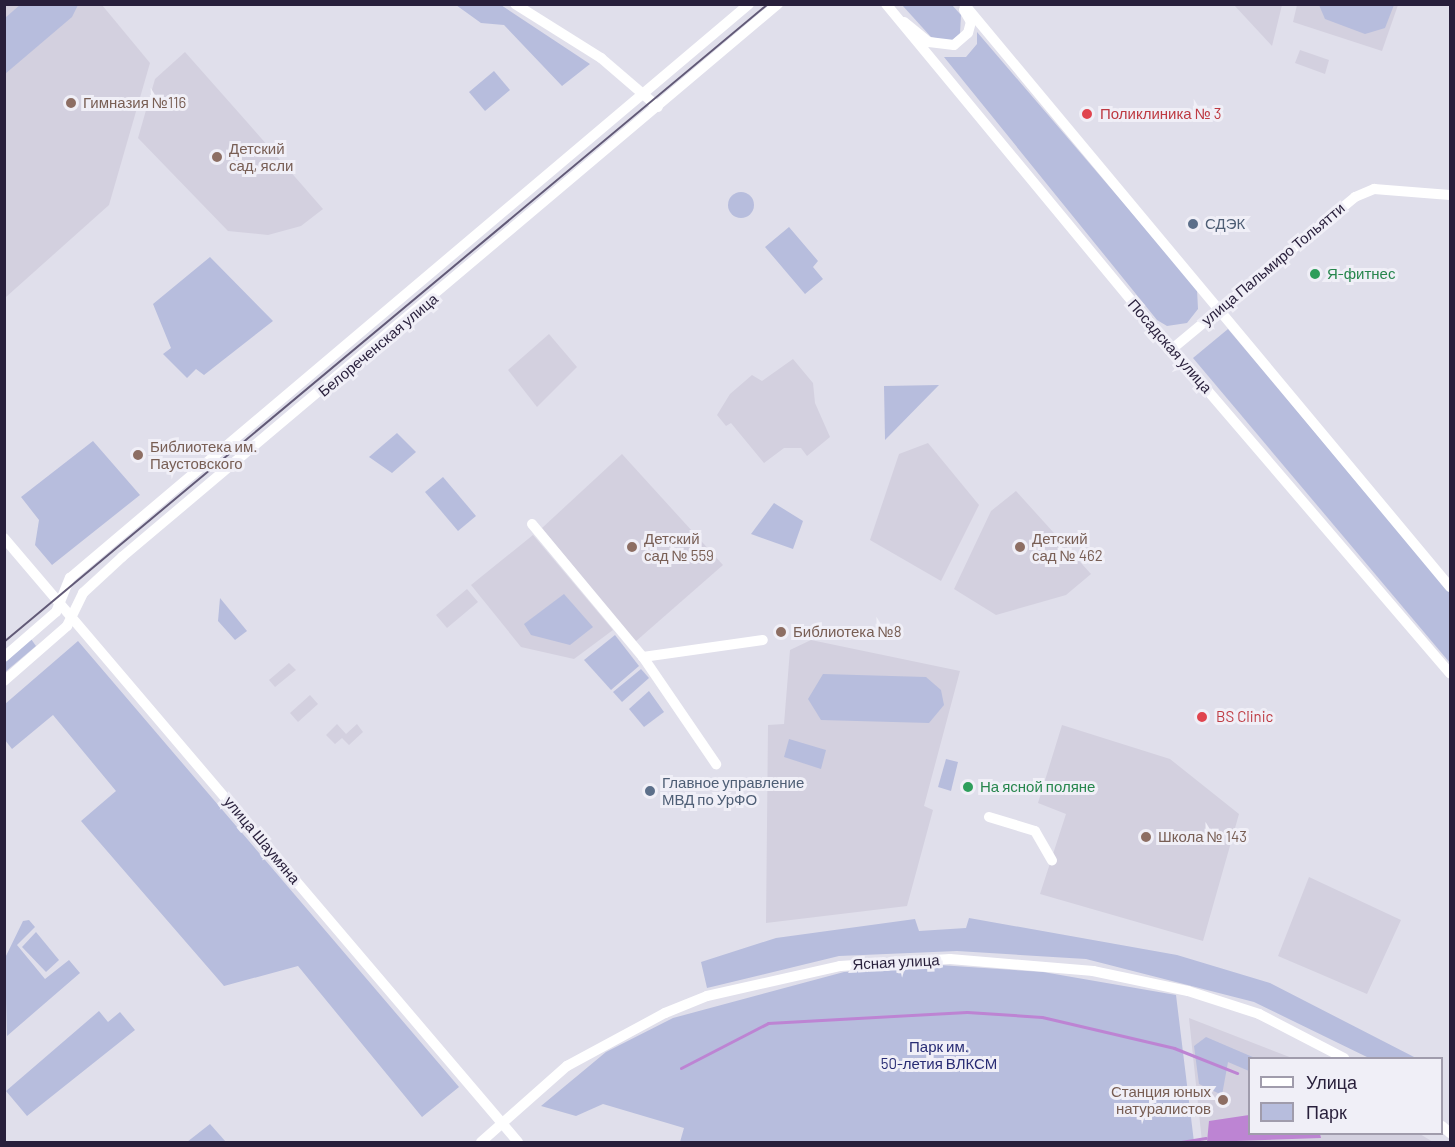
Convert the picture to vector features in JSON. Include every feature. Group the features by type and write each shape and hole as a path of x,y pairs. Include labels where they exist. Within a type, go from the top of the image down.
{"street":[{"path":"515,4 645,93 658,107"},
{"name":"Белореченская улица","path":"4,657 45,622 62,602 70,578 749,4"},
{"name":"Белореченская улица","path":"4,681 66,626 83,593 122,557 778,4"},
{"name":"Посадская улица","path":"886,4 1172,349 1450,673"},
{"name":"Посадская улица","path":"894,15 930,42 954,45 970,28 959,4"},
{"path":"964,4 1221,308 1450,587"},
{"name":"улица Пальмиро Тольятти","path":"1172,349 1355,197 1374,189 1450,195"},
{"path":"532,524 643,657 716,764"},
{"name":"улица Шаумяна","path":"4,538 62,602 518,1143"},
{"path":"643,657 763,640"},
{"path":"989,816 1035,831 1052,860"},
{"name":"Ясная улица","path":"481,1143 567,1066 665,1013 773,979 900,960 1016,963 1146,981 1260,1014 1340,1057"}],"shaded area":[{"name":"Гимназия №116","path":"4,5 102,5 150,63 109,205 6,297"},
{"path":"1234,5 1282,5 1272,46"},
{"path":"1297,5 1398,5 1382,51 1293,22"},
{"path":"1300,50 1329,60 1325,74 1295,63"},
{"name":"Детский сад, ясли","path":"185,52 323,209 301,226 268,235 228,231 138,138 155,79"},
{"path":"549,334 577,367 537,407 508,370"},
{"path":"793,359 813,383 815,403 830,437 807,456 801,448 784,448 764,463 731,423 726,426 717,415 730,394 752,375 762,381"},
{"path":"928,443 979,505 941,581 870,540 899,454"},
{"name":"Детский сад № 559","path":"622,454 723,565 635,642 542,528"},
{"name":"Детский сад № 462","path":"1016,491 1091,574 1066,595 996,615 954,589 991,511"},
{"path":"533,535 613,630 574,659 521,647 471,585"},
{"path":"467,589 478,602 447,628 436,615"},
{"path":"811,640 960,671 924,806 933,810 907,906 766,923 768,725 784,724 790,650"},
{"path":"289,663 296,670 275,687 269,680"},
{"path":"310,695 318,704 298,722 290,713"},
{"path":"337,724 346,734 357,724 363,732 349,745 342,738 335,744 326,735"},
{"name":"Школа № 143","path":"1062,725 1170,759 1239,814 1203,941 1040,894 1066,814 1038,803"},
{"path":"1309,877 1401,920 1367,994 1278,956"},
{"name":"Станция юных натуралистов","path":"1189,1018 1289,1057 1248,1057 1248,1135 1422,1135 1433,1142 1202,1142"},
{"path":"1248,1115 1248,1135 1320,1135 1321,1138 1207,1142 1209,1121"}],"green space":[{"path":"21,4 78,5 72,17 5,74 5,18"},
{"path":"1319,4 1394,5 1385,28 1365,34 1325,19"},
{"path":"456,5 501,5 590,64 562,86 504,25 481,23"},
{"path":"902,5 952,5 961,15 960,34 950,42 931,37"},
{"path":"977,32 1197,289 1198,309 1187,323 1167,326 1157,320 944,57 966,57 977,44"},
{"path":"494,71 510,90 485,111 469,92"},
{"path":"741,192 750,196 754,205 750,214 741,218 732,214 728,205 732,196"},
{"path":"789,227 818,261 813,267 823,279 805,294 765,247"},
{"path":"210,257 273,321 204,375 196,369 187,378 163,354 171,348 153,304"},
{"path":"1228,329 1450,593 1450,663 1193,358"},
{"path":"939,385 885,440 884,386"},
{"path":"397,433 416,452 392,473 369,457"},
{"path":"93,441 140,495 52,565 35,545 39,520 21,497"},
{"path":"443,477 476,516 458,531 425,492"},
{"path":"774,503 803,521 793,549 751,534"},
{"path":"564,594 593,627 570,645 531,635 524,624"},
{"path":"220,598 247,631 235,640 218,621"},
{"path":"615,635 639,666 611,690 584,660"},
{"path":"31,639 36,646 5,672 5,662"},
{"path":"78,641 459,1087 422,1117 298,966 224,986 81,821 116,791 53,715 12,749 5,740 5,704"},
{"path":"641,669 649,678 622,702 613,692"},
{"path":"823,674 926,677 941,690 944,705 929,723 821,720 808,699"},
{"path":"649,691 664,712 644,727 629,709"},
{"path":"789,739 826,750 821,769 784,757"},
{"path":"946,759 958,762 951,791 938,787"},
{"path":"969,918 1177,955 1270,983 1414,1057 1367,1057 1254,1002 1086,959 957,951 839,956 707,988 701,962 776,938 915,919 919,931 966,928"},
{"path":"29,920 35,927 17,945 45,979 69,960 80,973 7,1036 5,958 23,921"},
{"path":"36,932 59,960 46,972 22,947"},
{"name":"Парк им. 50-летия ВЛКСМ","path":"939,965 1043,972 1176,995 1194,1142 680,1142 684,1128 603,1104 576,1116 541,1106 606,1052 673,1018 844,972"},
{"path":"99,1011 108,1022 120,1012 135,1030 27,1116 6,1091"},
{"path":"1206,1037 1253,1057 1248,1057 1248,1071 1228,1062 1222,1095 1199,1084 1194,1046"},
{"path":"210,1124 226,1142 187,1142"}],"waterway":[{"path":"681,1068 768,1023 967,1012 1042,1017 1174,1048 1237,1073"},
{"path":"1181,1142 1206,1138"}],"tram line":[{"path":"4,642 768,4"}],"place":[{"name":"Гимназия №116","path":"71,103"},
{"name":"Поликлиника № 3","path":"1087,114"},
{"name":"Детский сад, ясли","path":"217,157"},
{"name":"СДЭК","path":"1193,224"},
{"name":"Я-фитнес","path":"1315,274"},
{"name":"Библиотека им. Паустовского","path":"138,455"},
{"name":"Детский сад № 559","path":"632,547"},
{"name":"Детский сад № 462","path":"1020,547"},
{"name":"Библиотека №8","path":"781,632"},
{"name":"BS Clinic","path":"1202,717"},
{"name":"На ясной поляне","path":"968,787"},
{"name":"Главное управление МВД по УрФО","path":"650,791"},
{"name":"Школа № 143","path":"1146,837"},
{"name":"Станция юных натуралистов","path":"1223,1100"}]}
